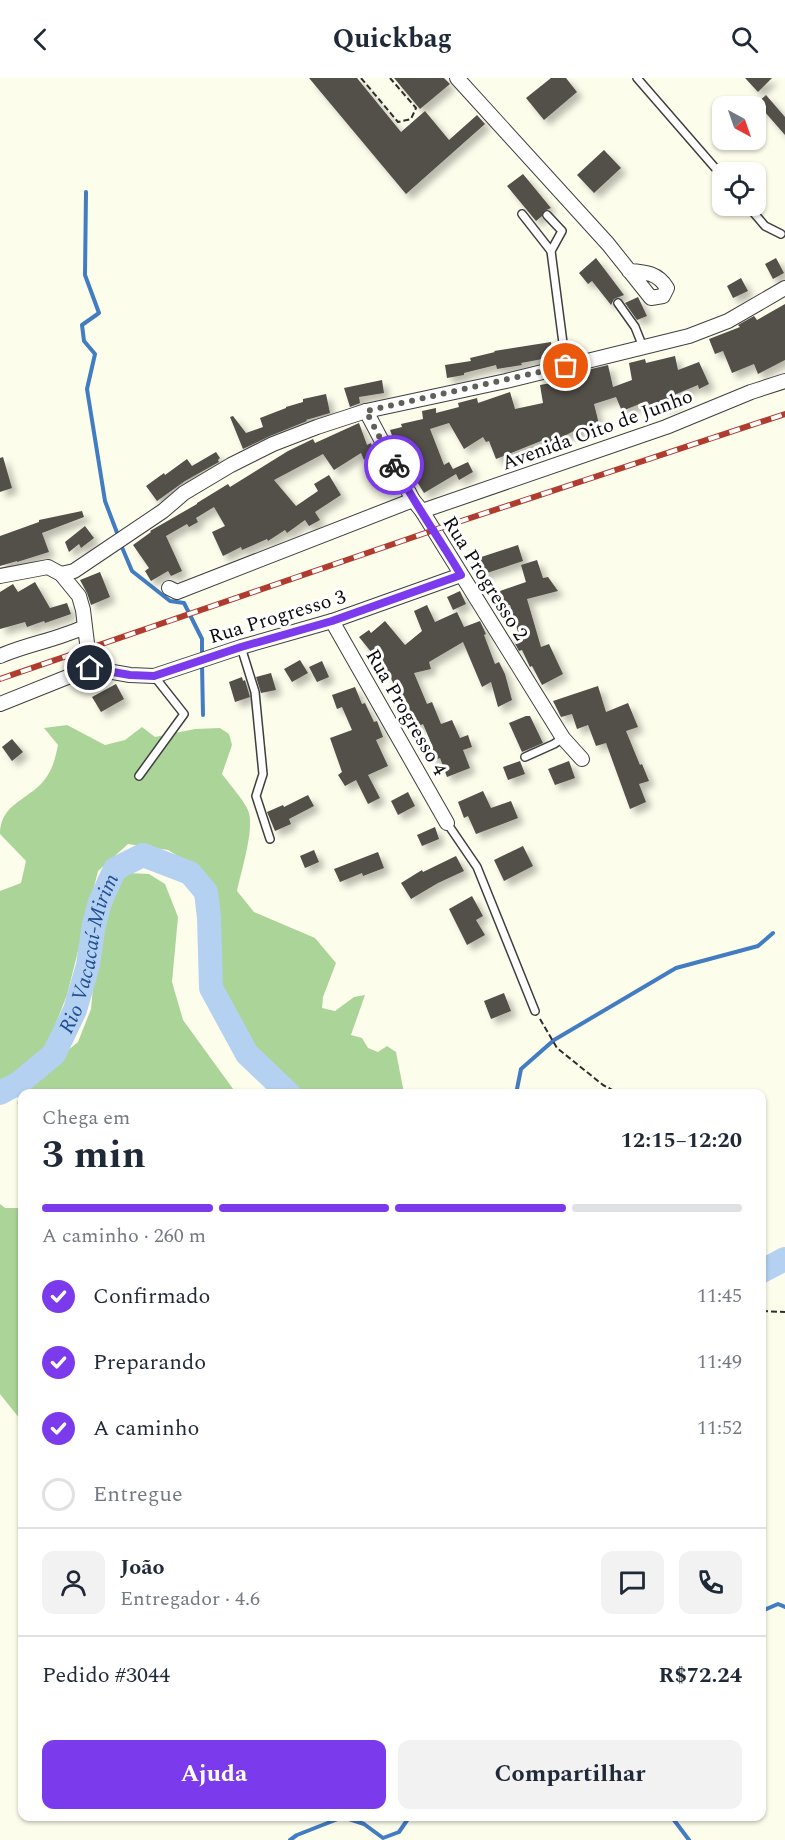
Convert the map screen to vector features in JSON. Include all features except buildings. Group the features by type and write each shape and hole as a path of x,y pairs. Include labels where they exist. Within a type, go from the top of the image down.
{"street":[{"path":"458,78 608,244 629,271"},
{"path":"61,574 74,571 163,511 184,493 231,465 273,444 366,411 689,336 728,321 785,288"},
{"name":"Avenida Oito de Junho","path":"169,588 177,592 417,506 666,427 751,392 785,381"},
{"name":"Rua Progresso 2","path":"366,411 417,506 563,738 582,759"},
{"path":"0,576 48,567 61,574 80,596 90,668 0,704"},
{"name":"Rua Progresso 3","path":"90,668 130,675 154,676 241,647 332,621 461,575"},
{"name":"Rua Progresso 4","path":"332,621 447,823"},
{"path":"0,656 84,627"}],"lane":[{"path":"637,78 712,164"},
{"path":"522,214 551,251 566,366"},
{"path":"547,215 562,231 551,251"},
{"path":"756,216 765,226 781,234"},
{"path":"618,303 635,327 643,347"},
{"path":"241,647 255,692 263,774 256,796 270,839"},
{"path":"140,777 184,714 154,676"},
{"path":"525,757 563,738"},
{"path":"447,823 477,867 535,1011"}],"path":[{"path":"361,78 398,122 411,119 416,108 390,78"},
{"path":"535,1011 557,1048 611,1089"},
{"path":"766,1311 785,1312"}],"green space":[{"path":"67,725 105,745 125,740 142,727 155,737 195,729 220,728 229,734 232,745 222,774 244,804 250,821 237,891 254,912 315,938 336,963 323,997 322,1008 335,1011 354,997 365,995 351,1035 362,1038 368,1048 378,1052 387,1046 396,1052 403,1089 298,1089 256,1047 226,1010 214,981 211,959 214,915 207,883 186,861 168,850 128,844 98,871 67,995 47,1046 24,1068 0,1081 0,891 21,883 26,861 0,834 1,825 8,810 41,784 54,761 58,745 44,728"},
{"path":"128,873 149,874 165,884 178,917 172,982 183,1020 233,1089 24,1089 78,1042 91,1009 97,943 121,880"},
{"path":"0,1204 5,1208 18,1208 18,1416 0,1394"}],"waterway":[{"path":"86,192 85,275 99,313 82,325 84,341 95,354 87,389 105,501 119,538"},
{"path":"121,545 132,571 170,601 184,603 202,639 202,656"},
{"path":"202,664 203,715"},
{"name":"Rio Vacacaí-Mirim","path":"0,1093 19,1083 54,1054 75,1010 88,965 100,902 115,869 143,855 190,873 206,892 211,988 247,1054 284,1089"},
{"path":"517,1089 521,1069 554,1040 676,968 758,946 773,933"},
{"name":"Rio Vacacaí-Mirim","path":"766,1269 785,1259"},
{"path":"766,1609 778,1604 785,1607"},
{"path":"290,1840 333,1821"},
{"path":"355,1821 364,1824 383,1838 399,1832 407,1821"},
{"path":"675,1821 689,1840"}],"railway":[{"path":"0,679 434,530 785,414"}],"way so far":[{"path":"394,465 366,411 566,366"}],"route":[{"path":"90,668 130,675 154,676 241,647 332,621 461,575 413,500 394,465"}]}
